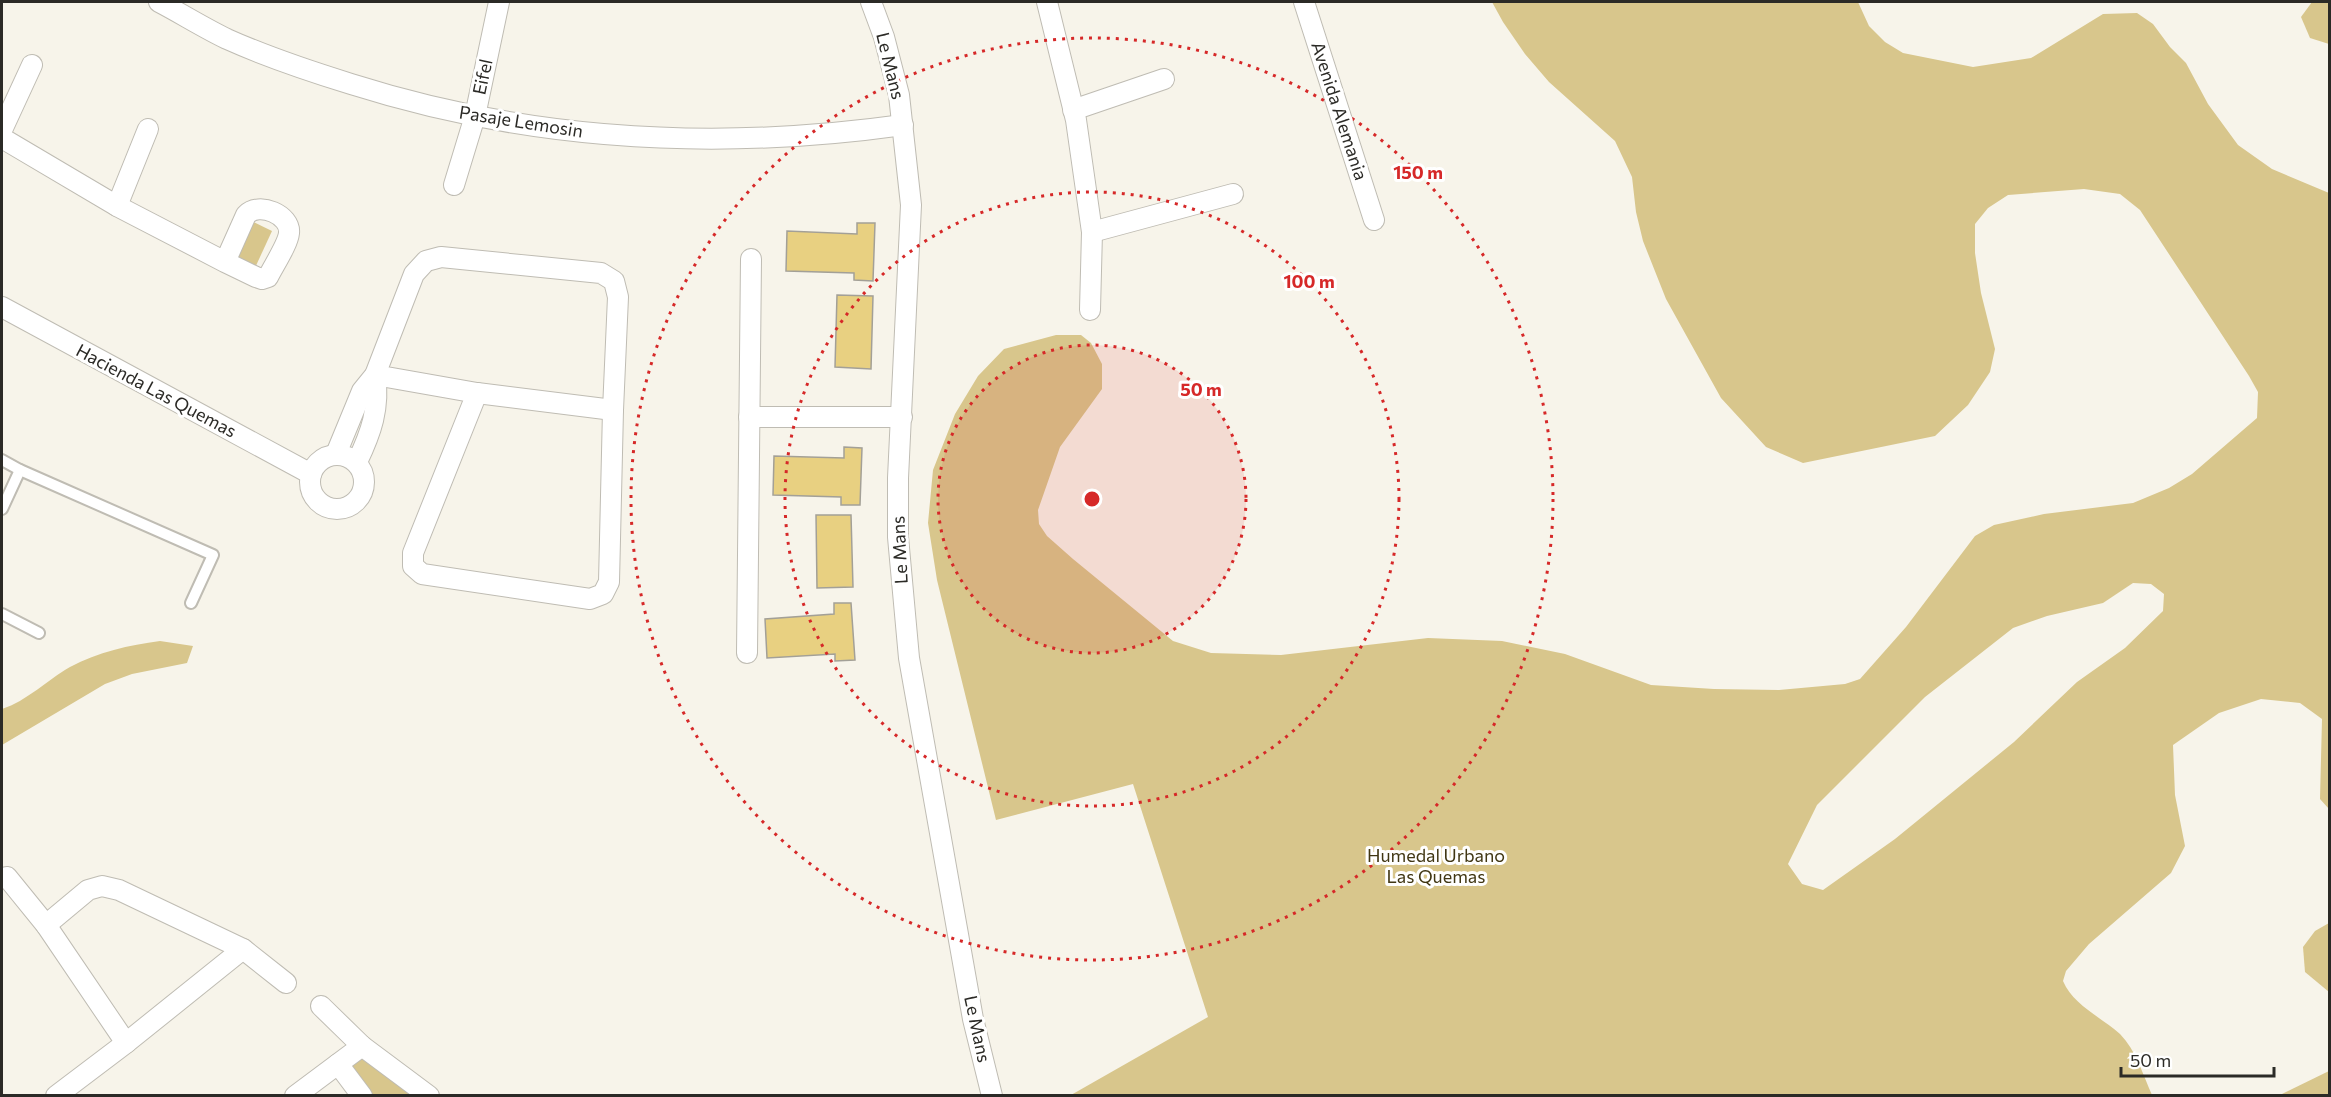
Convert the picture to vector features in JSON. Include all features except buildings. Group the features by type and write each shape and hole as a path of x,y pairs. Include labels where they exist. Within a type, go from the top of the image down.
{"street":[{"name":"Pasaje Lemosin","path":"159,2 226,38 274,58 373,92 475,116 573,132 679,140 791,137 903,124"},
{"name":"Eifel","path":"454,185 475,116 499,2"},
{"name":"Le Mans","path":"871,2 893,66 903,124 910,205 898,478 898,537 909,658 973,1019 992,1095"},
{"path":"1047,2 1073,110 1092,232 1090,310"},
{"name":"Avenida Alemania","path":"1304,2 1374,220"},
{"path":"2,130 32,65"},
{"path":"1073,110 1164,79"},
{"path":"117,206 148,129"},
{"path":"2,138 117,206 225,262"},
{"path":"1092,232 1233,194"},
{"path":"336,454 362,391 375,375 414,274 426,261 441,256 601,273 614,281 618,297 609,582 603,594 590,599 422,574 413,566 413,552 477,393"},
{"path":"747,653 751,259"},
{"name":"Hacienda Las Quemas","path":"2,307 311,474"},
{"path":"357,462 374,425 378,394 375,375"},
{"path":"375,375 477,393 613,410"},
{"path":"749,417 902,417"},
{"path":"336,454 348,456 357,462 363,472 365,484 362,495 354,503 344,508 333,509 322,505 314,496 310,486 311,474 316,464 325,457 336,454"},
{"path":"7,877 46,925 126,1043"},
{"path":"46,925 88,890 102,886 119,890 243,949 286,982"},
{"path":"56,1095 126,1043 243,949"},
{"path":"321,1006 363,1046 429,1095"},
{"path":"295,1095 363,1046"},
{"path":"338,1064 362,1095"}],"lane":[{"path":"2,460 213,555 191,603"},
{"path":"2,509 20,470"},
{"path":"2,614 39,633"}],"green space":[{"name":"Humedal Urbano Las Quemas","path":"1492,2 1858,2 1869,26 1885,42 1903,53 1973,67 2031,58 2103,14 2137,13 2153,24 2170,47 2186,63 2208,104 2238,145 2272,169 2329,193 2329,809 2320,799 2322,719 2300,703 2261,699 2219,713 2173,745 2175,795 2185,846 2171,873 2089,944 2066,971 2063,981 2080,1004 2126,1040 2139,1063 2152,1095 1071,1095 1208,1017 1133,784 996,820 937,580 928,523 933,470 955,414 978,376 1004,349 1056,335 1081,335 1091,343 1102,364 1102,389 1060,447 1038,510 1039,524 1047,536 1073,559 1173,641 1211,653 1281,655 1428,638 1502,641 1565,654 1651,685 1714,689 1779,690 1845,684 1860,679 1906,627 1975,536 1994,525 2044,514 2133,503 2169,488 2192,474 2257,418 2258,392 2249,376 2140,210 2120,194 2084,189 2008,195 1988,208 1975,224 1975,253 1981,293 1995,349 1990,372 1968,405 1935,436 1803,463 1766,447 1721,398 1666,299 1643,241 1636,212 1632,177 1615,141 1549,82 1525,54","holes":["2133,583 2151,584 2164,594 2163,611 2125,648 2077,682 2014,742 1895,839 1823,890 1802,884 1788,864 1817,805 1925,697 2013,628 2047,616 2103,603"]},
{"path":"2312,2 2329,2 2329,44 2310,38 2301,17"},
{"path":"247,219 272,231 254,270 229,258"},
{"path":"160,641 193,646 187,663 132,674 105,684 2,745 2,709 20,701 70,667 92,657"},
{"path":"2329,923 2329,992 2305,972 2303,947 2315,931"},
{"path":"363,1058 414,1095 373,1095 348,1064"},
{"path":"2329,1071 2329,1095 2280,1095"}]}
